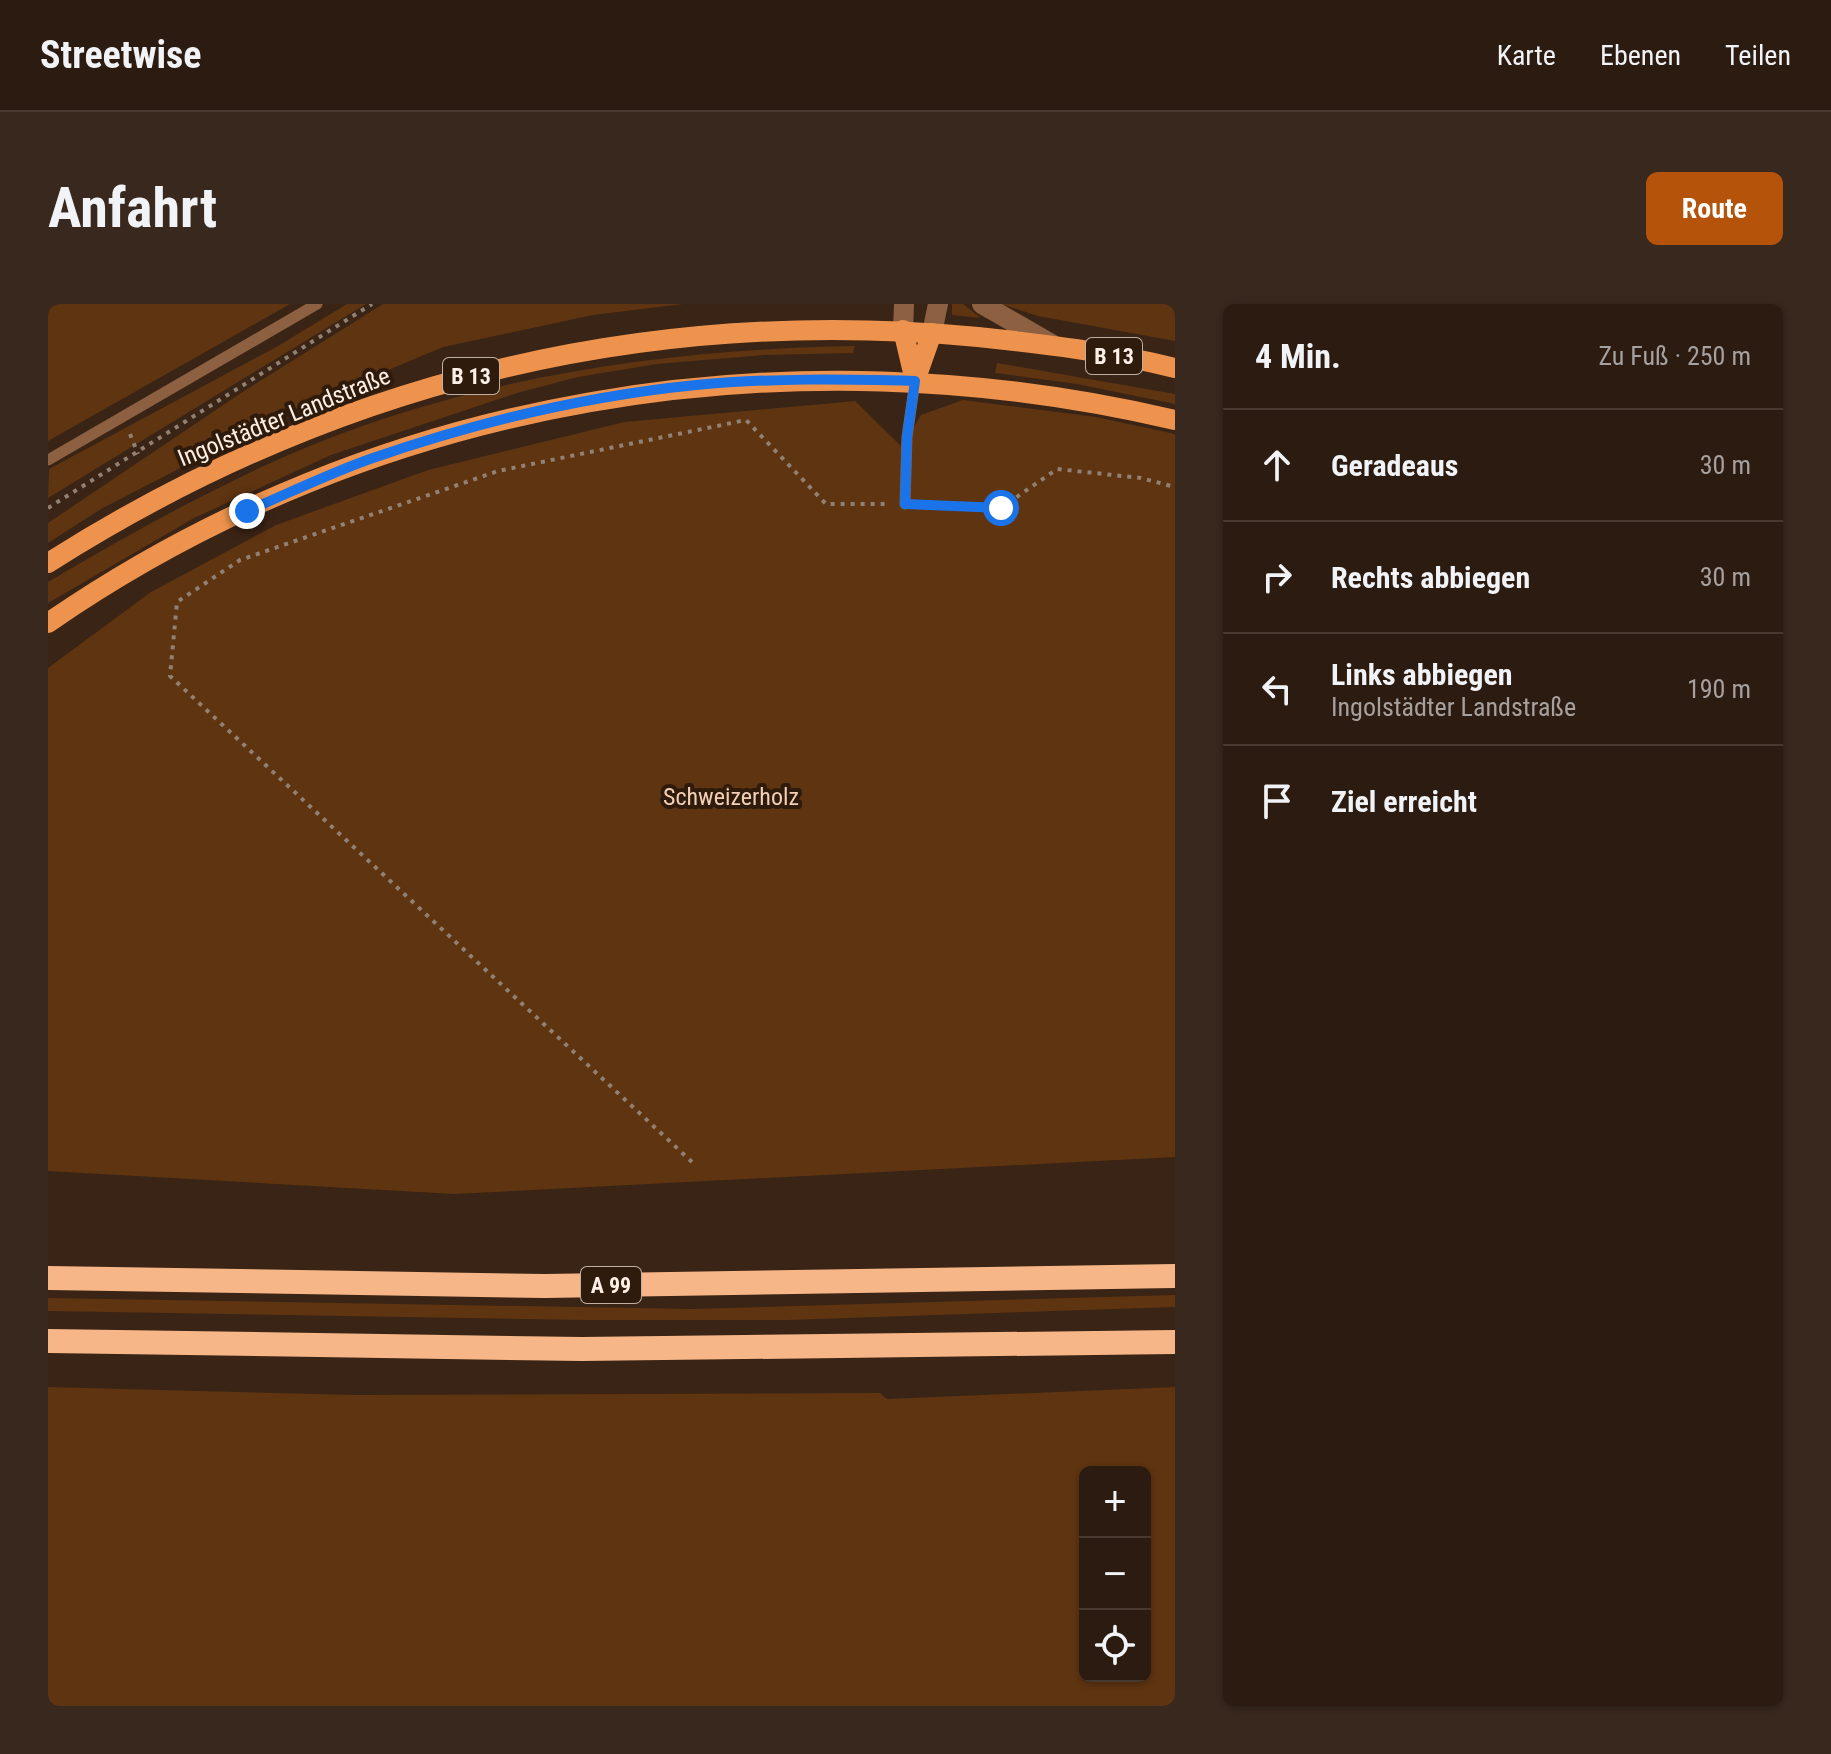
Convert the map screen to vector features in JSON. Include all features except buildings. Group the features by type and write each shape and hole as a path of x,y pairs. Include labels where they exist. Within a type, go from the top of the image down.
{"highway":[{"name":"A 99","path":"48,1278 545,1286 1175,1276"},
{"path":"48,1341 567,1349 1175,1342"}],"main road":[{"name":"Ingolstädter Landstraße","path":"48,563 120,517 238,458 375,403 523,361 618,345 725,333 903,330 1053,345 1175,368"},
{"path":"903,330 915,381"},
{"path":"915,381 932,333"},
{"name":"B 13","path":"48,623 175,546 247,511 369,460 484,425 584,402 695,385 812,378 915,381 1042,394 1175,420"}],"street":[{"path":"903,330 904,304"},
{"path":"932,333 938,304"},
{"path":"982,304 1053,345"}],"lane":[{"path":"48,460 317,304"},
{"path":"905,504 907,437 915,381"}],"path":[{"path":"48,508 372,304"},
{"path":"692,1162 170,676 177,602 240,560 498,471 746,420 826,504 1001,508 1057,469 1141,478 1175,487"}],"green space":[{"path":"48,304 290,304 48,441"},
{"path":"347,304 366,304 48,498 49,469 278,346"},
{"path":"383,304 683,304 593,315 443,347 291,411 101,509 48,543 48,523 241,393"},
{"path":"952,304 963,304 981,318 952,315"},
{"path":"1001,304 1175,304 1175,341 1038,316"},
{"path":"855,346 853,353 764,355 657,364 578,377 517,393 331,455 194,518 48,603 48,582 204,495 326,440 427,405 547,376 608,366 731,352"},
{"path":"997,363 1175,394 1175,404 1077,384 995,373"},
{"name":"Schweizerholz","path":"963,400 1096,417 1175,434 1175,1157 454,1194 48,1171 48,668 151,592 276,525 428,470 624,422 855,401 902,447 921,415"},
{"path":"1175,1295 1175,1307 788,1320 586,1320 48,1311 48,1298 692,1309"},
{"path":"48,1387 354,1395 880,1393 887,1399 1175,1387 1175,1706 48,1706"}],"route":[{"path":"247,511 369,460 484,425 584,402 695,385 812,378 915,381 907,437 905,504 1001,508"}]}
